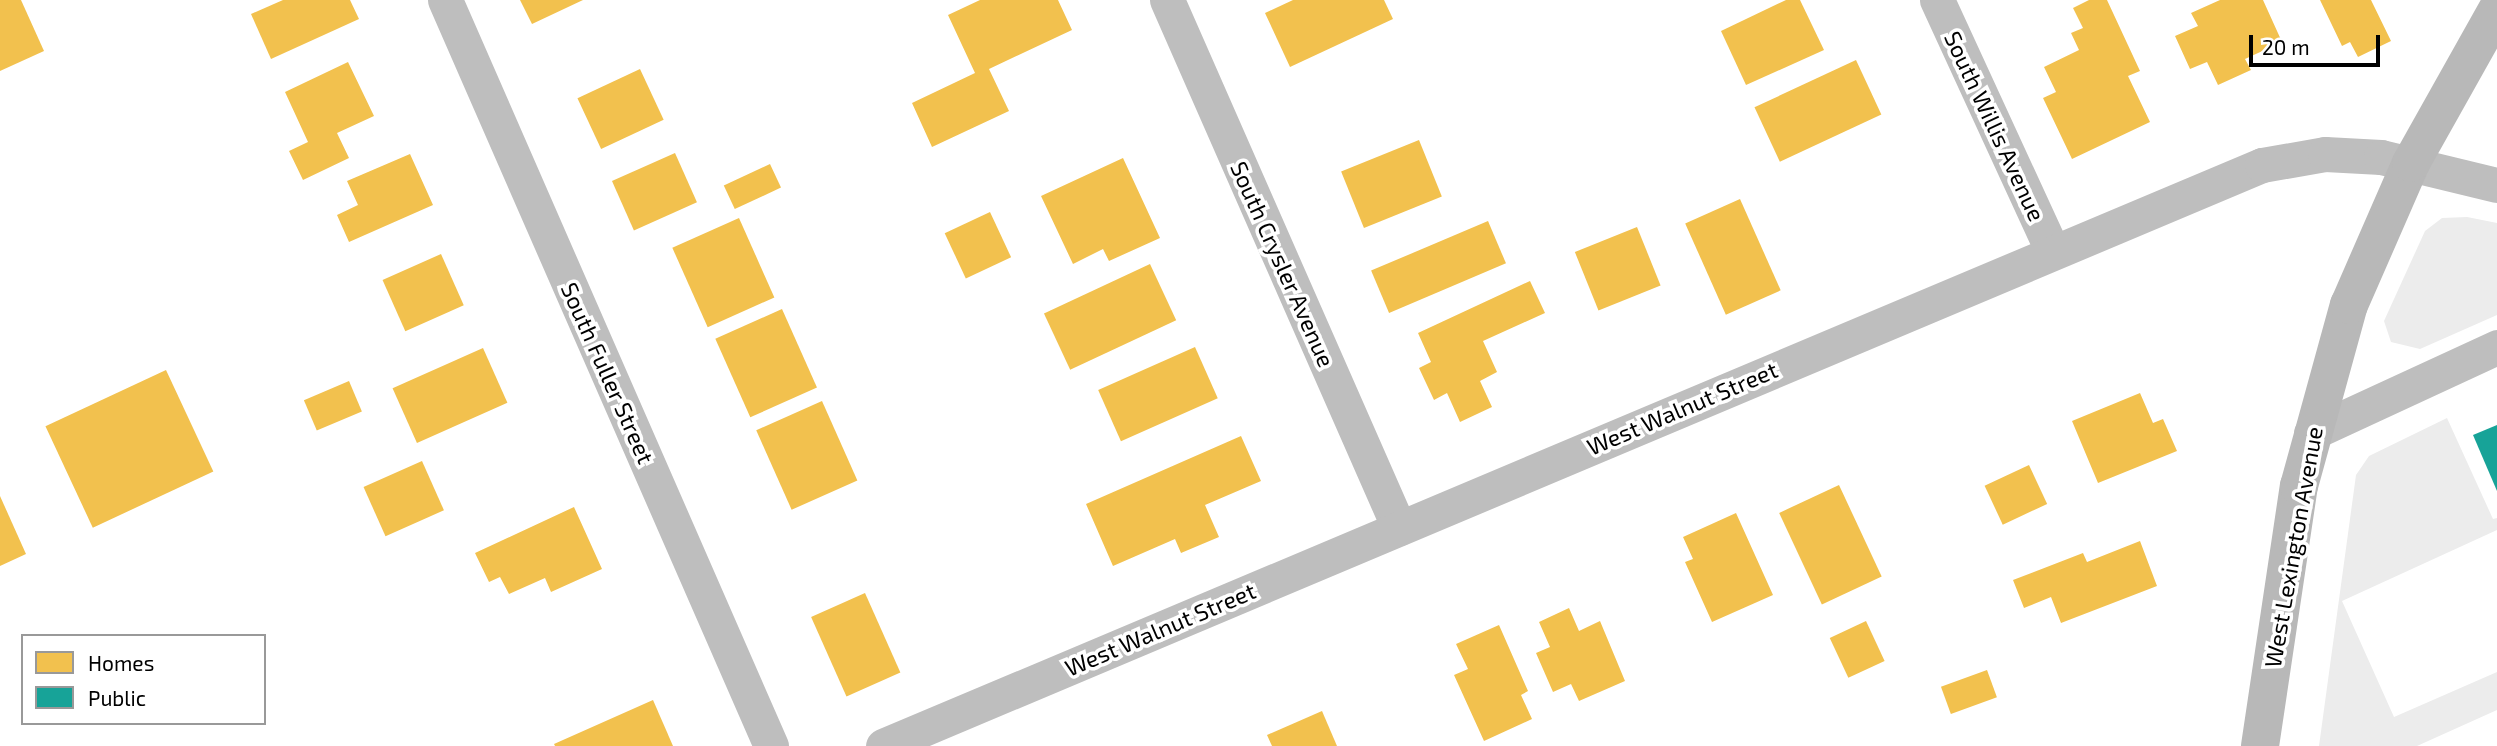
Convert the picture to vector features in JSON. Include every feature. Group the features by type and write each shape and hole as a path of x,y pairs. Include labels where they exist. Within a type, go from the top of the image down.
{"main road":[{"name":"West Lexington Avenue","path":"2260,746 2311,433 2349,305 2411,163 2497,10"}],"street":[{"name":"South Fuller Street","path":"445,0 771,746"},
{"name":"South Crysler Avenue","path":"1167,0 1399,528"},
{"name":"South Willis Avenue","path":"1937,0 2053,252"},
{"name":"West Walnut Street","path":"883,746 2262,165 2325,155 2411,163 2497,184"},
{"path":"2311,433 2497,347"}],"shaded area":[{"path":"2467,217 2497,223 2497,315 2420,349 2391,342 2384,321 2425,231 2442,218"},
{"path":"2447,418 2493,519 2497,518 2497,530 2342,601 2394,717 2497,672 2497,710 2417,746 2319,746 2356,475 2369,456"}],"building: Homes":[{"path":"0,0 21,0 44,51 0,71"},
{"path":"283,0 350,0 359,19 271,59 251,14"},
{"path":"520,0 583,0 532,24"},
{"path":"980,0 1058,0 1072,30 989,69 1009,111 932,147 912,103 975,73 948,15"},
{"path":"1293,0 1384,0 1393,19 1290,67 1265,13"},
{"path":"1786,0 1800,0 1824,50 1746,85 1721,31"},
{"path":"2089,0 2107,0 2140,71 2128,76 2150,122 2072,159 2043,98 2056,92 2044,67 2079,50 2071,33 2083,28 2073,8"},
{"path":"2220,0 2263,0 2282,42 2245,59 2251,70 2218,85 2207,62 2190,69 2175,36 2198,26 2191,13"},
{"path":"2320,0 2371,0 2391,41 2358,57 2350,42 2342,46"},
{"path":"1856,60 1881,114 1780,162 1754,107"},
{"path":"348,62 374,116 337,133 349,158 303,180 289,151 308,142 285,92"},
{"path":"640,69 664,120 601,149 577,98"},
{"path":"1419,140 1442,197 1364,228 1341,171"},
{"path":"675,153 697,202 634,230 612,181"},
{"path":"410,154 433,205 349,242 337,215 358,205 347,181"},
{"path":"1123,158 1160,238 1109,261 1103,249 1073,264 1041,196"},
{"path":"770,164 781,188 735,209 724,186"},
{"path":"1740,199 1781,290 1726,315 1685,223"},
{"path":"990,212 1011,257 966,278 945,233"},
{"path":"739,218 774,297 708,327 672,248"},
{"path":"1488,221 1506,263 1389,313 1371,271"},
{"path":"1637,227 1661,285 1598,311 1575,252"},
{"path":"441,254 464,305 405,331 383,280"},
{"path":"1150,264 1176,320 1070,370 1044,313"},
{"path":"1530,281 1545,313 1483,341 1497,372 1480,381 1492,407 1460,422 1447,393 1434,400 1419,368 1431,362 1418,333"},
{"path":"782,309 817,388 750,417 715,339"},
{"path":"1195,347 1218,398 1121,441 1098,390"},
{"path":"483,348 507,403 417,443 393,388"},
{"path":"166,370 213,472 93,528 45,426"},
{"path":"349,381 362,411 317,431 304,400"},
{"path":"2140,393 2153,423 2163,419 2177,451 2098,483 2072,421"},
{"path":"822,401 857,480 792,510 756,430"},
{"path":"1241,436 1261,481 1205,505 1219,537 1181,553 1175,539 1113,566 1086,504"},
{"path":"422,461 444,510 385,536 364,487"},
{"path":"2029,465 2047,504 2003,525 1985,486"},
{"path":"1839,485 1882,577 1822,604 1779,513"},
{"path":"0,496 26,554 0,566"},
{"path":"574,507 602,569 551,592 545,578 509,594 500,577 489,582 475,553"},
{"path":"1736,513 1773,595 1712,622 1685,562 1693,559 1683,537"},
{"path":"2140,541 2157,586 2061,623 2051,597 2024,608 2013,580 2083,553 2087,562"},
{"path":"865,593 900,672 846,696 811,617"},
{"path":"1569,608 1579,631 1600,621 1625,681 1579,701 1571,684 1553,692 1536,653 1550,647 1539,622"},
{"path":"1866,621 1885,661 1848,678 1830,638"},
{"path":"1499,625 1528,691 1521,695 1532,719 1484,741 1454,675 1468,669 1456,644"},
{"path":"1987,670 1997,697 1951,714 1941,687"},
{"path":"653,700 673,746 554,744"},
{"path":"1322,711 1337,746 1272,746 1267,735"}],"building: Public":[{"path":"2497,425 2497,491 2473,435"}]}
